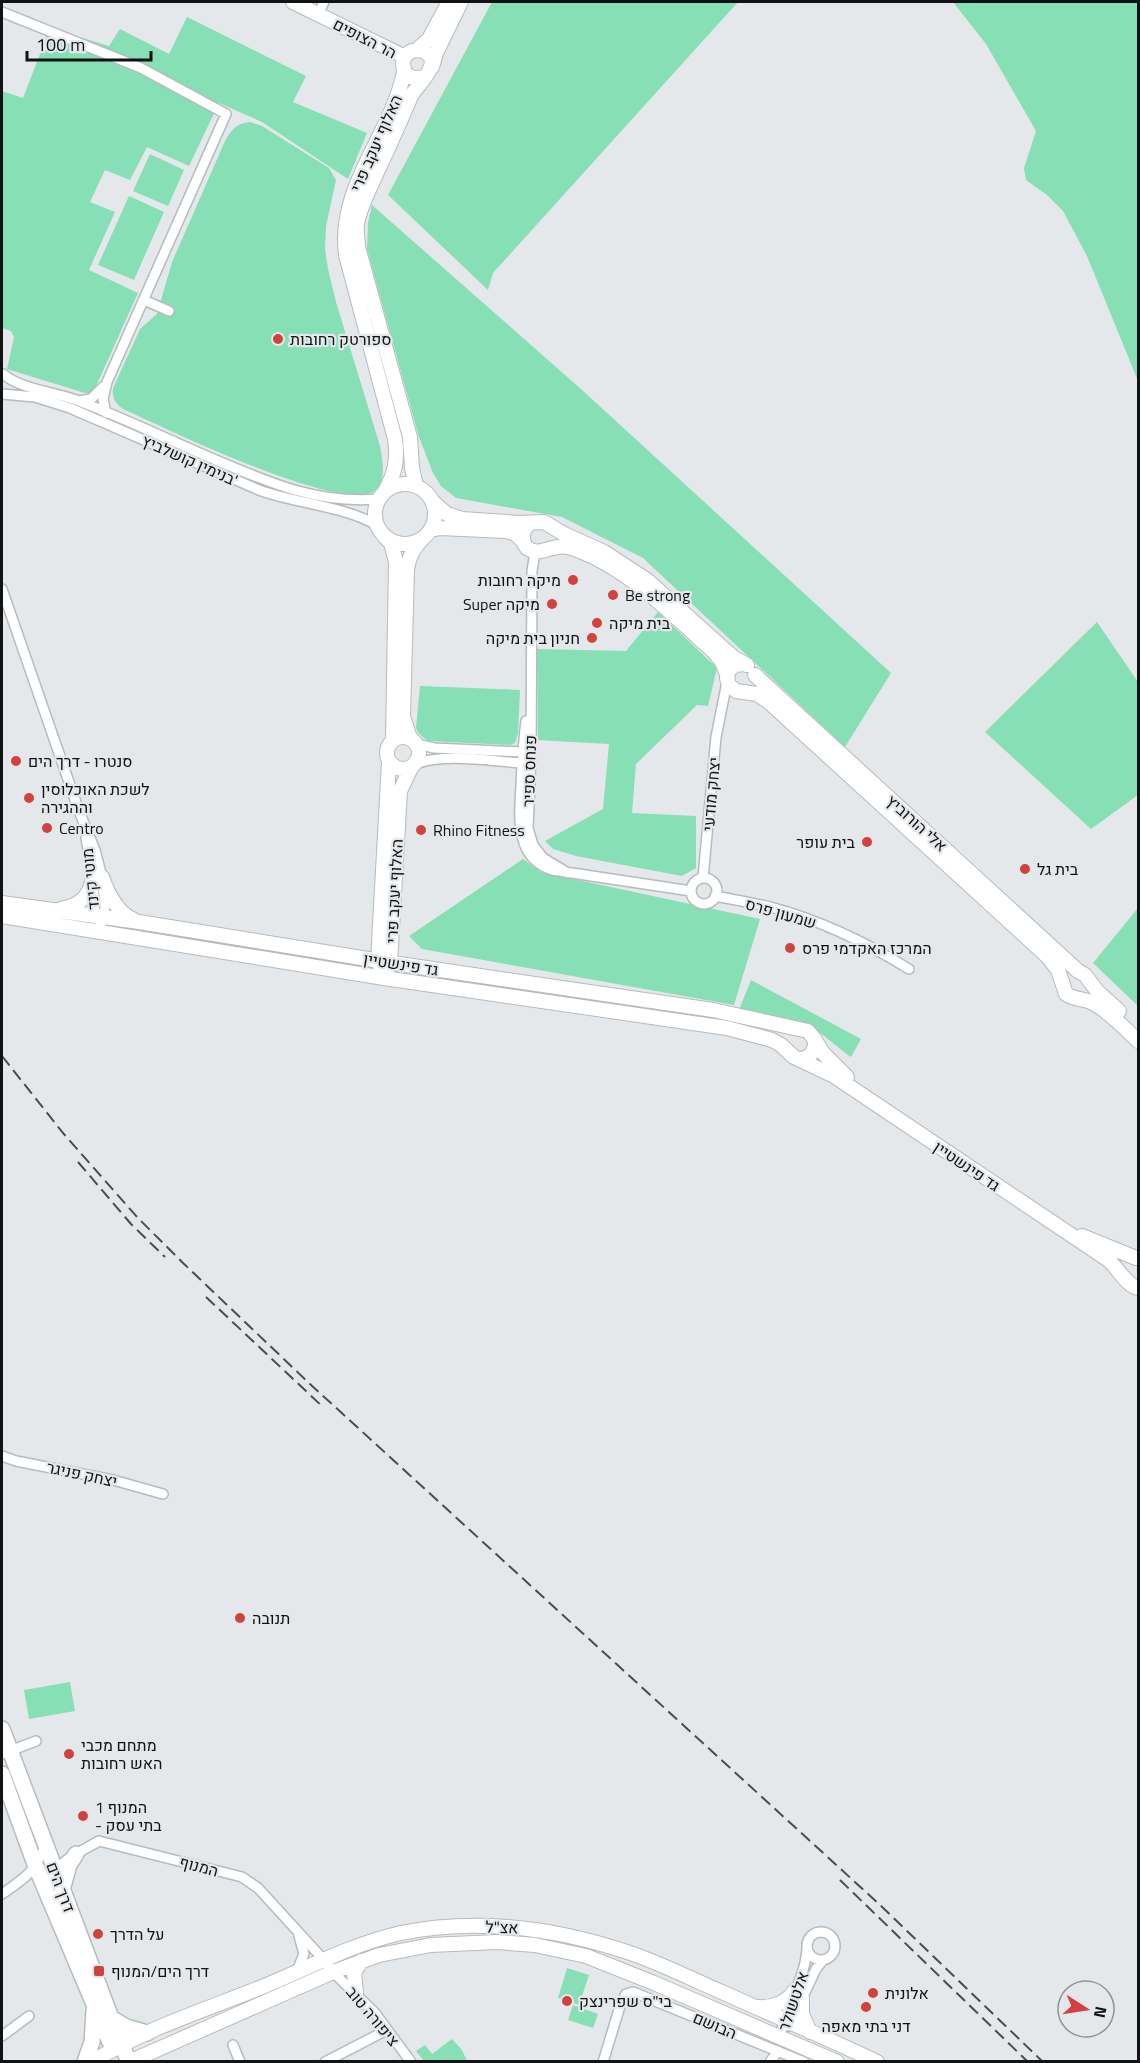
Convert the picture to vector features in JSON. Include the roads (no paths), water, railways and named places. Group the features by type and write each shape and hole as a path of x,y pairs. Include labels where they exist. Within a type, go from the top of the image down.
{"main road":[{"name":"דרך הים","path":"2,1729 6,1752 55,1870 52,1891 94,2008 118,2052"},
{"name":"דרך הים","path":"2,1774 36,1867 52,1891 111,2018 118,2052"},
{"path":"44,1845 58,1852 76,1854 52,1891"},
{"path":"85,2061 92,2042 94,2008"},
{"path":"111,2018 126,2027 147,2033"},
{"path":"118,2052 129,2061"}],"street":[{"name":"הר הצופים","path":"293,2 321,8 405,57"},
{"path":"417,50 430,57 429,72 417,80 405,72 403,62 405,57 429,39 449,2"},
{"name":"האלוף יעקב פרי","path":"416,486 410,437 358,247 357,225 366,197 414,91 429,72 461,2"},
{"path":"2,12 141,68 225,114 106,382 100,392 91,399 79,401"},
{"name":"האלוף יעקב פרי","path":"382,496 396,470 397,452 348,265 344,235 353,192 394,108 405,72"},
{"path":"144,300 169,311"},
{"path":"2,373 7,383 2,394"},
{"name":"בנימין קושלביץ'","path":"2,373 10,380 22,385 79,401 280,486 339,500 382,496"},
{"path":"106,382 103,399 106,413"},
{"name":"בנימין קושלביץ'","path":"2,394 35,397 63,406 259,490 291,501 363,517 381,531"},
{"path":"393,740 396,562 392,543 381,531 376,513 382,496 396,486 410,484 426,492 433,502 447,514 462,519 530,523 540,521 635,570 734,658 751,668 755,675 751,687 729,698 722,710"},
{"path":"413,766 419,754 403,717 407,570 413,549 427,534 435,516 433,502"},
{"path":"523,541 524,531 530,523"},
{"path":"381,531 390,540 403,544 417,542 440,528 505,531 514,533 527,548 541,551 559,546 574,549 629,578 714,652 722,662 733,690 742,692"},
{"path":"541,551 554,537 551,528"},
{"name":"פנחס ספיר","path":"541,551 532,571 531,758 527,820 533,845 543,858 568,873"},
{"name":"מוטי קינד","path":"2,589 4,605 79,811 93,841 105,905 99,916 98,930"},
{"path":"727,678 732,667 744,664"},
{"name":"אלי הורוביץ","path":"755,675 1078,971"},
{"name":"יצחק מודעי","path":"703,878 716,737 727,678"},
{"name":"פנחס ספיר","path":"531,691 522,763 519,818 522,840 530,854 540,864 552,870 568,873"},
{"name":"אלי הורוביץ","path":"742,692 757,694 770,704 1047,956 1058,970 1062,983"},
{"path":"402,737 413,741 434,748 523,752 531,758 522,763 447,759 424,761 402,770 389,762 387,748 393,740 402,737"},
{"name":"האלוף יעקב פרי","path":"386,933 389,762"},
{"name":"האלוף יעקב פרי","path":"384,978 386,933 400,791 413,766"},
{"path":"568,873 691,891"},
{"path":"56,910 70,908 83,900 98,877 116,906 129,918 139,922"},
{"path":"703,878 714,884 715,896 709,902 699,903 694,899 691,891 694,883 703,878"},
{"name":"שמעון פרס","path":"715,896 774,908 814,922 860,941 909,969"},
{"name":"גד פינשטיין","path":"2,903 713,1011 800,1030"},
{"name":"גד פינשטיין","path":"2,916 384,978 727,1028 772,1040 794,1055 826,1070 1063,1229 1113,1264 1129,1284 1138,1288"},
{"path":"362,958 373,951 386,933 399,956 410,963 426,968"},
{"path":"1138,1029 1089,982 1085,975 1078,971 1067,973 1062,983 1065,994 1102,1008 1138,1041"},
{"path":"1079,998 1088,991 1089,982"},
{"path":"800,1030 808,1031 813,1036 815,1045 812,1053 804,1058 794,1055 787,1047 791,1034 800,1030"},
{"name":"גד פינשטיין","path":"813,1036 831,1062 872,1102"},
{"name":"גד פינשטיין","path":"1063,1229 1137,1258"},
{"path":"1126,1280 1126,1267 1137,1258"},
{"name":"יצחק פניגר","path":"2,1456 16,1461 113,1480 163,1494"},
{"path":"6,1752 36,1741"},
{"name":"המנוף","path":"55,1870 99,1840 242,1877 258,1888 333,1972"},
{"path":"2,1894 36,1867 44,1845"},
{"path":"23,1879 52,1891"},
{"name":"אצ\"ל","path":"92,2061 118,2052 147,2033 297,1972 323,1959 375,1940 403,1933 471,1926 528,1928 591,1941 634,1954 877,2061"},
{"path":"818,1932 827,1934 834,1941 834,1950 829,1957 823,1960 812,1957 807,1949 810,1936 818,1932"},
{"path":"297,1972 304,1954 299,1934"},
{"name":"אצ\"ל","path":"129,2061 361,1961 431,1945 498,1942 535,1944 586,1956 624,1970 779,2044 837,2061"},
{"name":"אלטשולר","path":"799,1994 807,1949"},
{"name":"אלטשולר","path":"779,2044 799,1994 823,1960"},
{"path":"356,1993 354,1973 361,1961"},
{"name":"ציפורה טוב","path":"333,1972 375,2013 411,2061"},
{"name":"הבושם","path":"603,2061 621,2003 626,1994 633,1992 779,2044 804,2061"},
{"path":"756,2007 774,2006 799,1994 802,2014 810,2032"},
{"path":"2,2036 29,2016"},
{"path":"326,2061 387,2030"},
{"path":"770,2061 779,2044"},
{"path":"233,2045 240,2061"}],"railway":[{"path":"2,1056 63,1133 138,1218 182,1262 310,1384 879,1904 1043,2062"},
{"path":"78,1162 131,1224 165,1257"},
{"path":"206,1297 324,1408"},
{"path":"840,1880 1028,2062"}],"place":[{"name":"ספורטק רחובות","path":"278,339"},
{"name":"מיקה רחובות","path":"573,580"},
{"name":"Be strong","path":"613,595"},
{"name":"Super מיקה","path":"552,604"},
{"name":"בית מיקה","path":"597,623"},
{"name":"חניון בית מיקה","path":"592,638"},
{"name":"סנטרו - דרך הים","path":"16,761"},
{"name":"לשכת האוכלוסין וההגירה","path":"29,798"},
{"name":"Centro","path":"47,828"},
{"name":"Rhino Fitness","path":"421,830"},
{"name":"בית עופר","path":"867,842"},
{"name":"בית גל","path":"1025,869"},
{"name":"המרכז האקדמי פרס","path":"790,948"},
{"name":"תנובה","path":"240,1618"},
{"name":"מתחם מכבי האש רחובות","path":"69,1754"},
{"name":"המנוף 1 - בתי עסק","path":"83,1816"},
{"name":"על הדרך","path":"98,1934"},
{"name":"דרך הים/המנוף","path":"99,1971"},
{"name":"אלונית","path":"873,1993"},
{"name":"בי\"ס שפרינצק","path":"567,2001"},
{"name":"דני בתי מאפה","path":"866,2007"}]}
